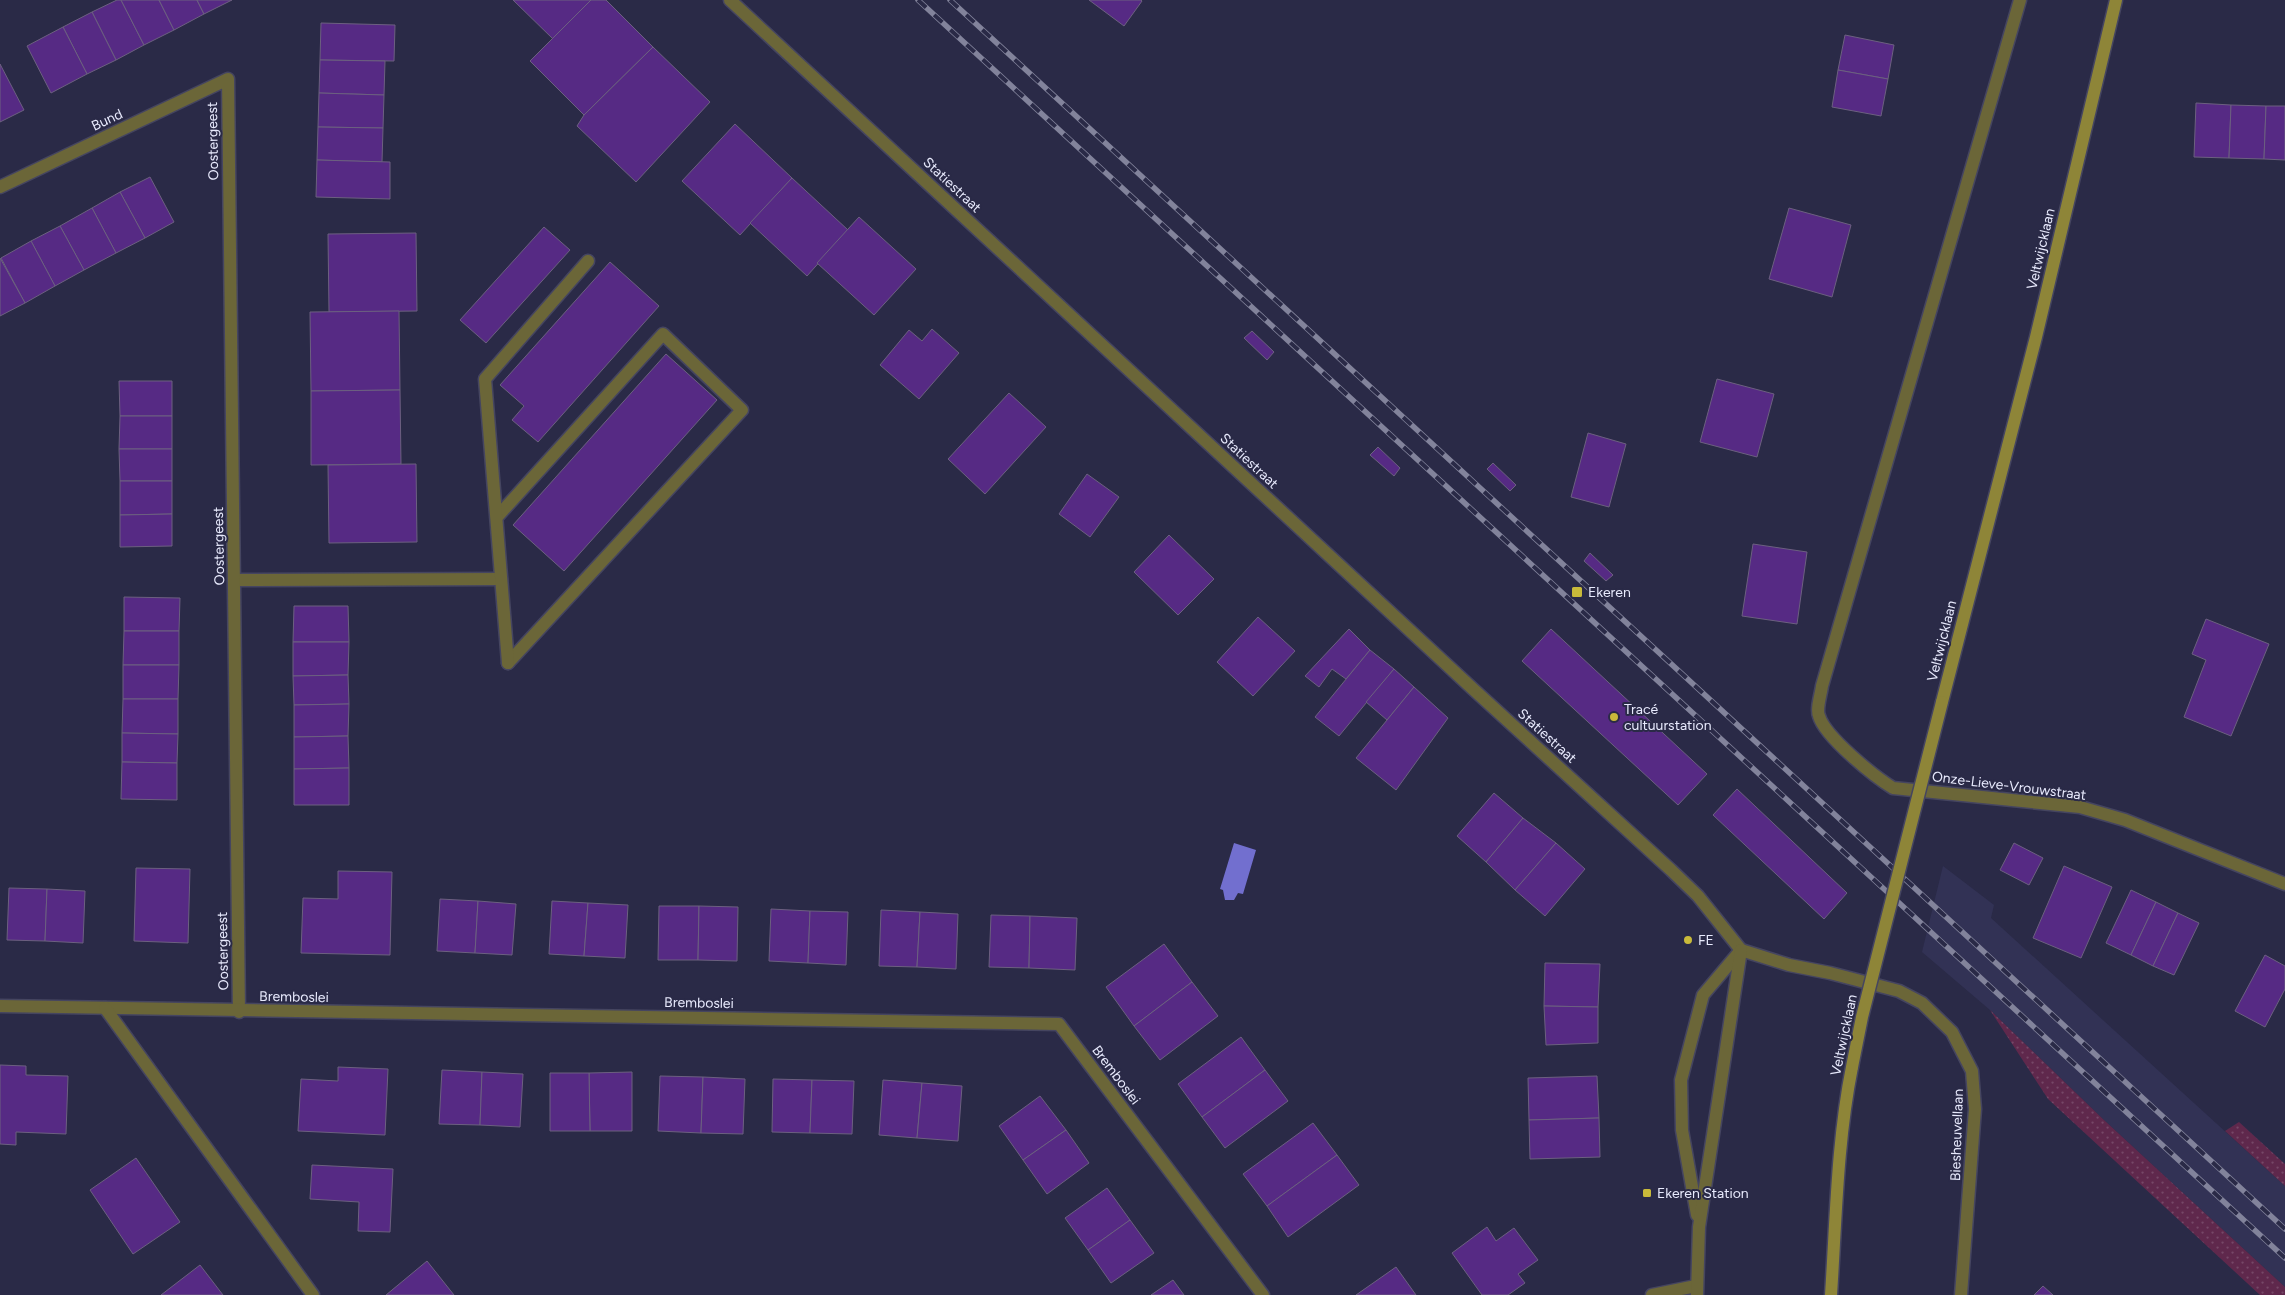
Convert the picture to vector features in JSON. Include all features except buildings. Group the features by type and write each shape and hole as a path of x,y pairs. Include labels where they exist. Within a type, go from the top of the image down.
{"street":[{"name":"Statiestraat","path":"730,0 1473,689 1671,870 1698,896 1741,950"},
{"name":"Onze-Lieve-Vrouwstraat","path":"2020,0 1822,686 1818,716 1828,732 1876,778 1894,788 2080,807 2125,820 2285,884"},
{"name":"Veltwijcklaan","path":"1831,1295 1841,1138 1862,1017 2036,337 2116,0"},
{"name":"Bund","path":"0,187 228,79"},
{"name":"Oostergeest","path":"228,79 239,1012"},
{"path":"497,517 663,334 742,410 508,663 485,379 588,261"},
{"path":"234,580 502,579"},
{"path":"1699,1226 1682,1130 1681,1080 1703,995 1741,950"},
{"path":"1652,1295 1696,1291 1699,1226 1741,950"},
{"name":"Biesheuvellaan","path":"1741,950 1790,965 1900,991 1922,1003 1952,1032 1972,1071 1975,1109 1961,1295"},
{"name":"Bremboslei","path":"0,1006 239,1012 1059,1024 1263,1295"},
{"path":"105,1008 313,1295"}],"shaded area":[{"path":"1234,843 1256,850 1243,894 1238,893 1234,900 1225,900 1223,890 1220,889"},
{"path":"1943,866 1994,905 1991,918 2285,1186 2285,1287 2104,1120 1990,1010 1922,952"},
{"path":"1990,1010 2104,1120 2285,1287 2285,1295 2260,1295 2048,1099"},
{"path":"2239,1122 2285,1164 2285,1186 2225,1131"}],"railway":[{"path":"918,0 2285,1258"},
{"path":"950,0 2285,1229"}],"place":[{"name":"Ekeren","path":"1577,592"},
{"name":"Tracé cultuurstation","path":"1614,717"},
{"name":"FE","path":"1688,940"},
{"name":"Ekeren Station","path":"1647,1193"}]}
